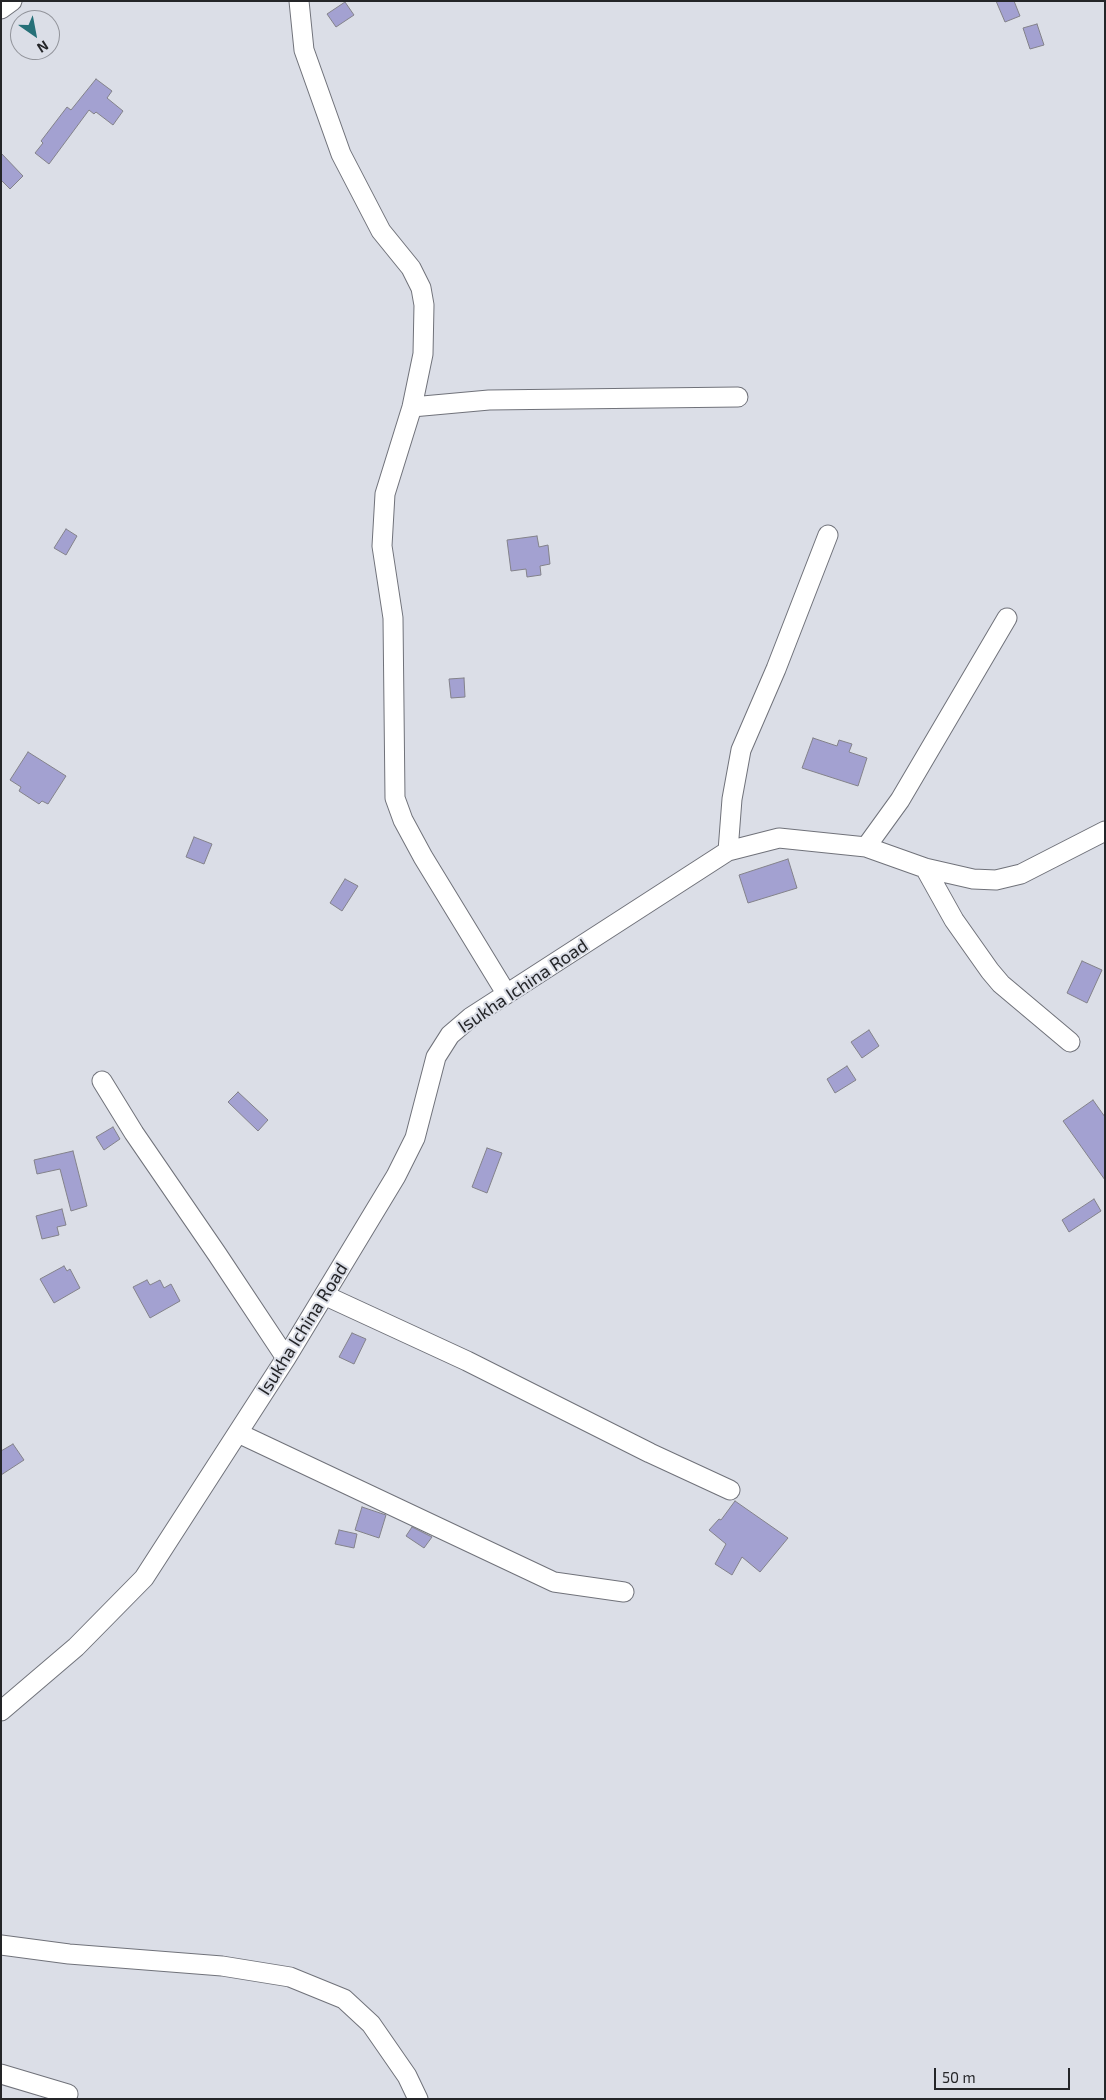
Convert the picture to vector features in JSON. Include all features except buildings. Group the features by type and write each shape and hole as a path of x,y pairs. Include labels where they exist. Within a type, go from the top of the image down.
{"street":[{"path":"1,9 12,1"},
{"path":"299,1 304,50 342,154 381,231 411,268 421,288 424,305 423,354 412,407 385,494 382,546 393,618 395,798 403,820 423,857 506,994"},
{"path":"412,407 489,400 738,397"},
{"path":"728,851 732,799 741,750 776,669 828,535"},
{"path":"866,847 900,800 1007,618"},
{"name":"Isukha Ichina Road","path":"1,1711 76,1647 144,1578 286,1358 396,1176 415,1138 436,1057 450,1035 471,1018 728,851 779,838 866,847 925,868 973,878 996,880 1021,874 1105,831"},
{"path":"925,868 954,920 990,971 1001,984 1070,1042"},
{"path":"102,1081 134,1133 218,1254 286,1358"},
{"path":"324,1295 466,1361 650,1453 730,1490"},
{"path":"238,1433 554,1582 624,1592"},
{"path":"1,1945 69,1954 222,1966 290,1977 344,2000 371,2024 407,2076 418,2099"},
{"path":"1,2074 68,2094"}]}
